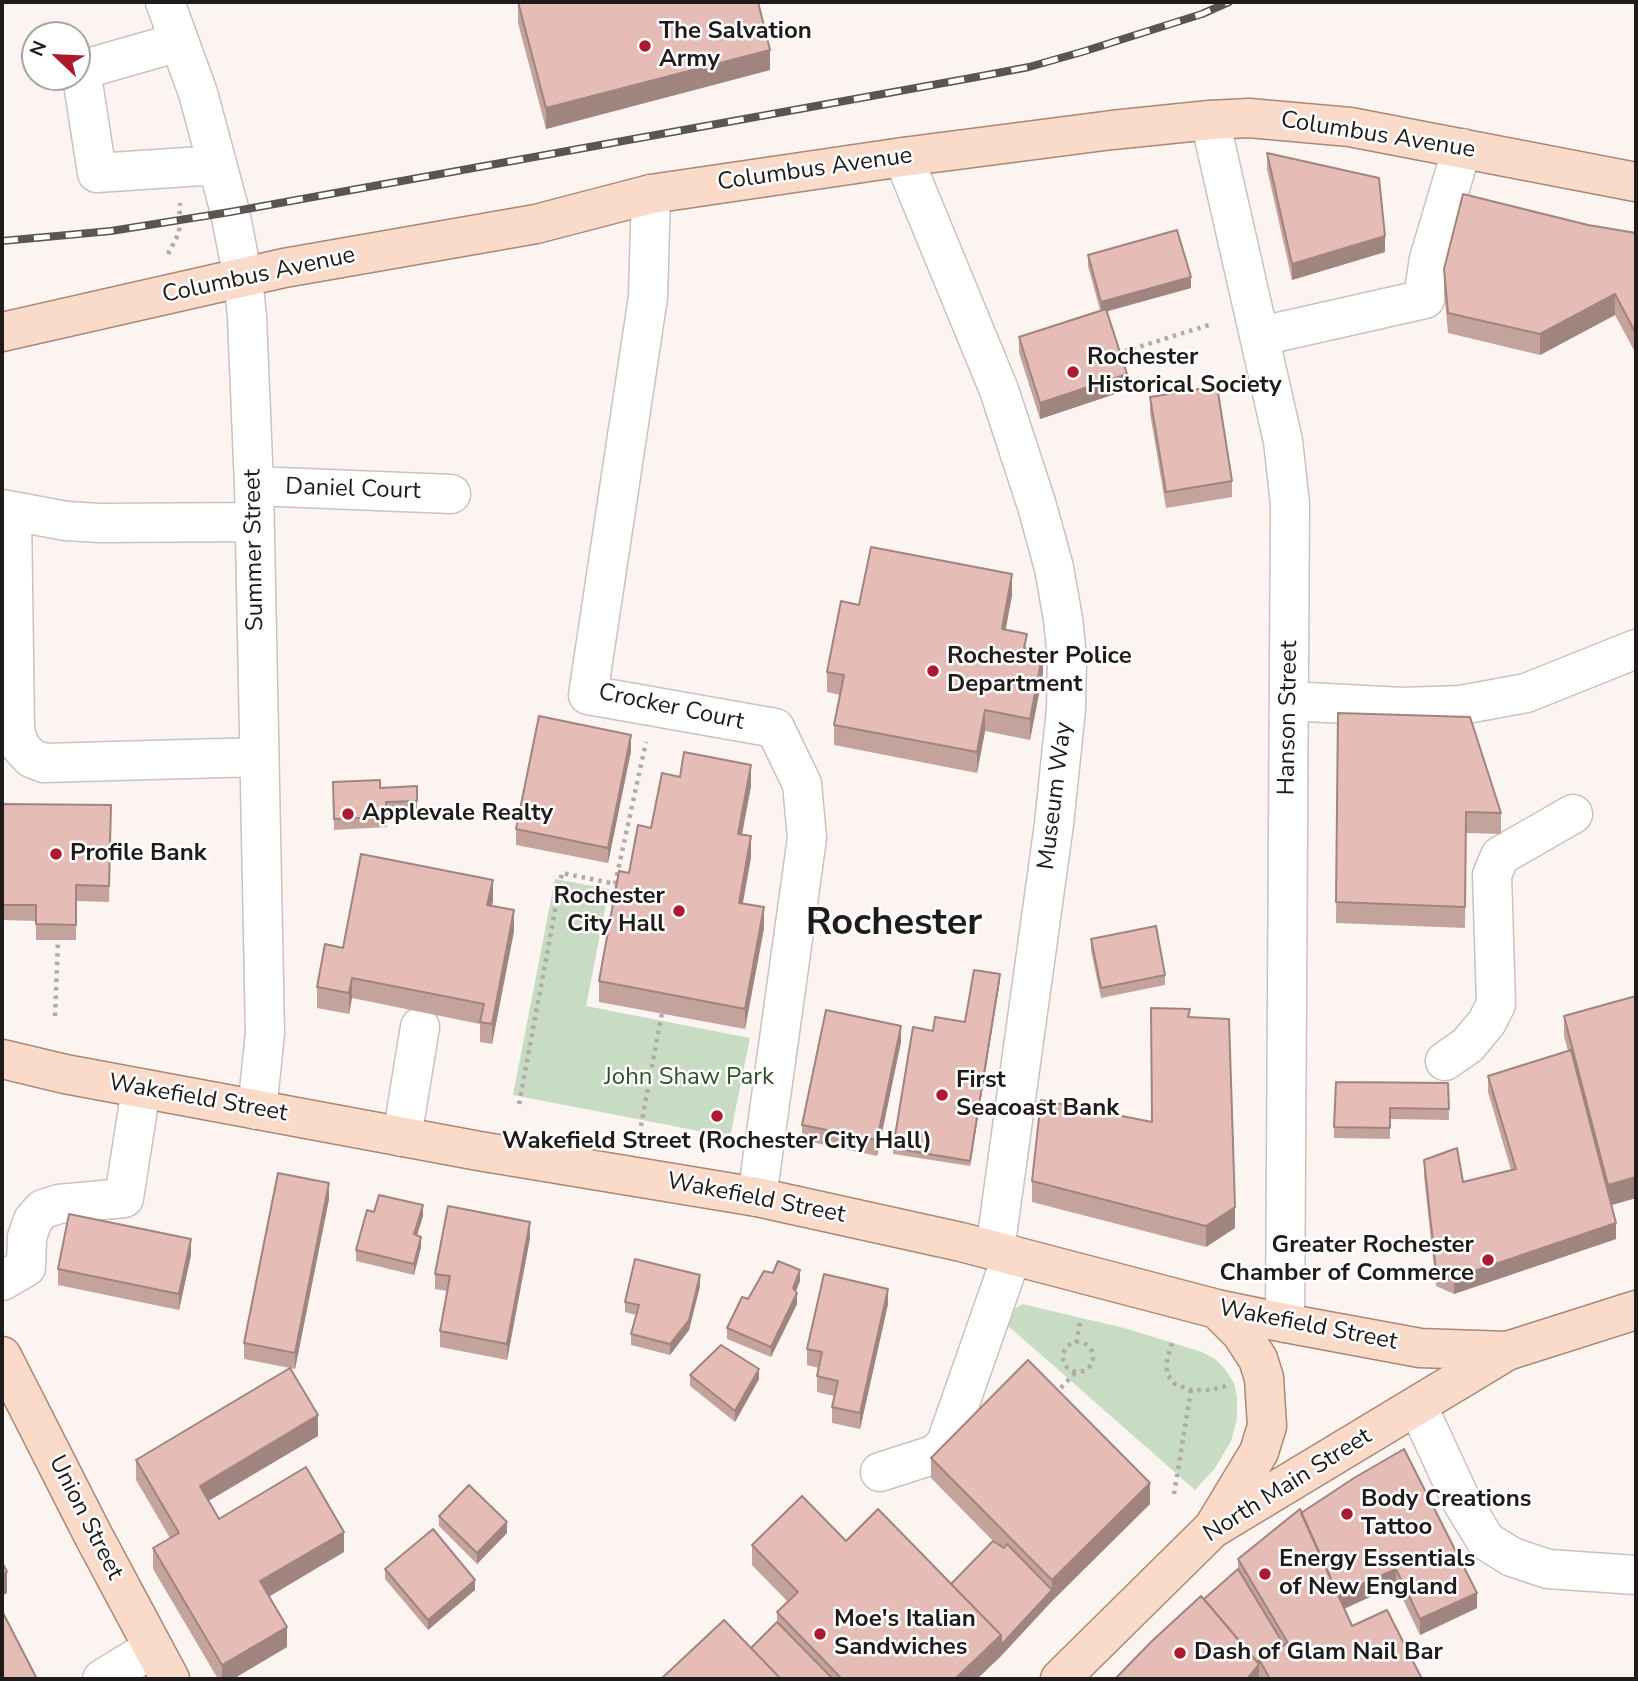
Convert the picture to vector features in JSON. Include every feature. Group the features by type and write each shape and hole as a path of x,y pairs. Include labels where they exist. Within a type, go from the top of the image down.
{"main road":[{"name":"Columbus Avenue","path":"2,332 243,278 536,224 651,194 903,157 1210,120 1249,118 1350,127 1636,182"},
{"name":"Wakefield Street","path":"2,1059 65,1074 402,1137 757,1197 1004,1252 1217,1309 1285,1323 1420,1348 1507,1351"},
{"path":"2,1087 65,1074"},
{"path":"1212,1529 1259,1452 1267,1426 1264,1378 1258,1359 1241,1333 1217,1309"},
{"path":"1507,1351 1636,1310"},
{"name":"North Main Street","path":"1060,1679 1212,1529 1507,1351"},
{"name":"Union Street","path":"2,1356 162,1664"}],"street":[{"name":"Summer Street","path":"165,2 198,93 230,212 243,278 254,504 265,1033 257,1110"},
{"path":"180,42 81,70 97,173 217,164"},
{"name":"Hanson Street","path":"1210,120 1283,441 1290,504 1285,1323"},
{"path":"1261,336 1425,299 1429,258 1462,148"},
{"name":"Museum Way","path":"880,1472 936,1454 946,1443 1004,1252 1054,824 1066,709 1067,657 1054,568 1038,506 999,390 903,157"},
{"name":"Crocker Court","path":"651,194 648,297 588,695 775,729 802,784 807,838 757,1197"},
{"name":"Daniel Court","path":"7,510 66,521 100,523 254,504 451,494"},
{"path":"7,510 15,730 20,747 31,758 44,763 259,757"},
{"path":"1289,701 1402,706 1461,705 1526,693 1636,649"},
{"path":"1445,1061 1468,1045 1488,1021 1496,1004 1492,875 1500,856 1573,814"},
{"path":"402,1137 420,1027"},
{"path":"2,1281 26,1267 27,1237 33,1220 43,1209 59,1204 124,1198 141,1088"},
{"path":"1418,1407 1461,1500 1486,1541 1512,1557 1548,1569 1636,1575"},
{"path":"102,1679 162,1664"}],"path":[{"path":"159,260 167,255 179,233 178,167"},
{"path":"1115,354 1212,324"},
{"path":"519,1104 562,873 615,884 646,741"},
{"path":"55,1016 58,940"},
{"path":"641,1126 662,1013"},
{"path":"1076,1343 1081,1318"},
{"path":"1055,1394 1076,1372 1089,1368 1093,1359 1089,1347 1076,1343 1067,1348 1063,1357 1068,1367 1076,1372"},
{"path":"1172,1343 1167,1359 1167,1374 1175,1384 1191,1390 1210,1390 1234,1384"},
{"path":"1174,1494 1191,1390"}],"green space":[{"name":"John Shaw Park","path":"555,879 609,889 586,1006 750,1038 730,1137 513,1095"},
{"path":"1022,1304 1124,1328 1202,1352 1225,1369 1234,1383 1237,1418 1231,1441 1215,1468 1195,1490 1005,1323 1011,1311"}],"building":[{"name":"The Salvation Army","path":"518,2 758,2 770,50 546,108"},
{"path":"1267,153 1379,178 1385,236 1292,264"},
{"path":"1463,194 1588,225 1636,233 1636,334 1615,294 1540,334 1448,313 1444,269"},
{"path":"1177,230 1191,277 1101,302 1088,255"},
{"name":"Rochester Historical Society","path":"1106,309 1127,374 1040,403 1019,337"},
{"path":"1217,386 1232,481 1166,492 1150,397"},
{"name":"Rochester Police Department","path":"871,547 1012,574 1002,629 1027,634 1024,648 1043,652 1030,719 985,710 977,752 834,725 844,675 827,672 841,601 859,605"},
{"path":"1338,713 1470,717 1501,813 1466,812 1465,907 1336,902"},
{"path":"539,716 631,735 608,848 516,829"},
{"name":"Rochester City Hall","path":"684,752 751,765 738,834 751,836 739,903 764,907 745,1009 599,981 619,871 629,873 638,825 651,828 662,773 680,777"},
{"path":"380,780 380,788 417,786 417,801 386,802 387,817 334,819 333,782"},
{"path":"2,804 111,805 109,886 76,885 76,925 36,924 36,905 2,905"},
{"path":"361,854 493,880 487,905 514,910 492,1024 480,1022 484,1004 352,978 349,993 317,987 325,944 343,948"},
{"path":"1156,926 1165,975 1101,988 1091,939"},
{"name":"First Seacoast Bank","path":"974,970 1000,974 970,1161 893,1148 913,1027 933,1031 935,1017 965,1022"},
{"path":"1636,996 1636,1177 1608,1185 1564,1016"},
{"path":"1151,1008 1190,1009 1188,1017 1229,1019 1235,1207 1206,1226 1032,1181 1041,1100 1152,1122"},
{"path":"826,1010 901,1026 877,1140 802,1125"},
{"path":"1571,1050 1616,1223 1454,1278 1436,1270 1424,1160 1457,1148 1463,1182 1516,1169 1488,1076"},
{"path":"1336,1082 1448,1083 1449,1109 1390,1108 1390,1128 1334,1127"},
{"path":"278,1173 329,1183 295,1353 244,1343"},
{"path":"379,1195 423,1205 414,1234 421,1237 414,1264 356,1250 367,1210 374,1212"},
{"path":"448,1206 530,1222 507,1344 440,1331 450,1276 435,1274"},
{"path":"69,1214 191,1239 179,1294 58,1269"},
{"path":"635,1259 700,1275 689,1320 670,1344 631,1334 639,1305 625,1302"},
{"path":"778,1261 800,1270 793,1288 797,1293 771,1347 727,1328 742,1297 748,1299 764,1271 773,1273"},
{"path":"824,1274 888,1289 860,1413 832,1407 838,1381 817,1376 822,1352 807,1349"},
{"path":"721,1345 759,1369 735,1411 690,1375"},
{"path":"1028,1360 1150,1483 1052,1580 931,1458"},
{"path":"290,1368 318,1415 200,1486 219,1519 306,1467 344,1532 260,1581 287,1627 222,1665 153,1548 179,1533 136,1460"},
{"path":"1404,1449 1477,1593 1420,1619 1396,1569 1338,1595 1301,1513"},
{"path":"469,1485 507,1522 477,1553 439,1516"},
{"path":"802,1496 846,1541 878,1509 1001,1635 955,1679 842,1679 777,1612 798,1592 752,1545"},
{"path":"1300,1509 1352,1626 1387,1610 1422,1679 1270,1679 1259,1659 1288,1643 1238,1559"},
{"path":"433,1529 475,1580 428,1620 385,1569"},
{"path":"993,1541 1004,1548 1007,1544 1052,1590 1001,1645 1001,1635 951,1584"},
{"path":"2,1562 7,1572 2,1575"},
{"path":"1238,1569 1284,1645 1259,1659 1259,1664 1204,1599"},
{"path":"1201,1596 1259,1664 1247,1679 1115,1679 1152,1641"},
{"path":"2,1611 36,1677 32,1679 2,1679"},
{"path":"724,1620 781,1679 661,1679"},
{"path":"777,1622 833,1679 781,1679 751,1648"}],"railway":[{"path":"2,241 111,231 230,212 1029,67 1202,14 1229,2"}],"place":[{"name":"The Salvation Army","path":"645,46"},
{"name":"Rochester Historical Society","path":"1073,372"},
{"name":"Rochester Police Department","path":"933,671"},
{"name":"Applevale Realty","path":"348,814"},
{"name":"Profile Bank","path":"56,854"},
{"name":"Rochester City Hall","path":"679,911"},
{"name":"First Seacoast Bank","path":"942,1095"},
{"name":"Wakefield Street (Rochester City Hall)","path":"717,1116"},
{"name":"Greater Rochester Chamber of Commerce","path":"1488,1260"},
{"name":"Body Creations Tattoo","path":"1347,1514"},
{"name":"Energy Essentials of New England","path":"1265,1574"},
{"name":"Moe's Italian Sandwiches","path":"820,1634"},
{"name":"Dash of Glam Nail Bar","path":"1180,1653"}],"district":[{"name":"Rochester","path":"894,925"}]}
